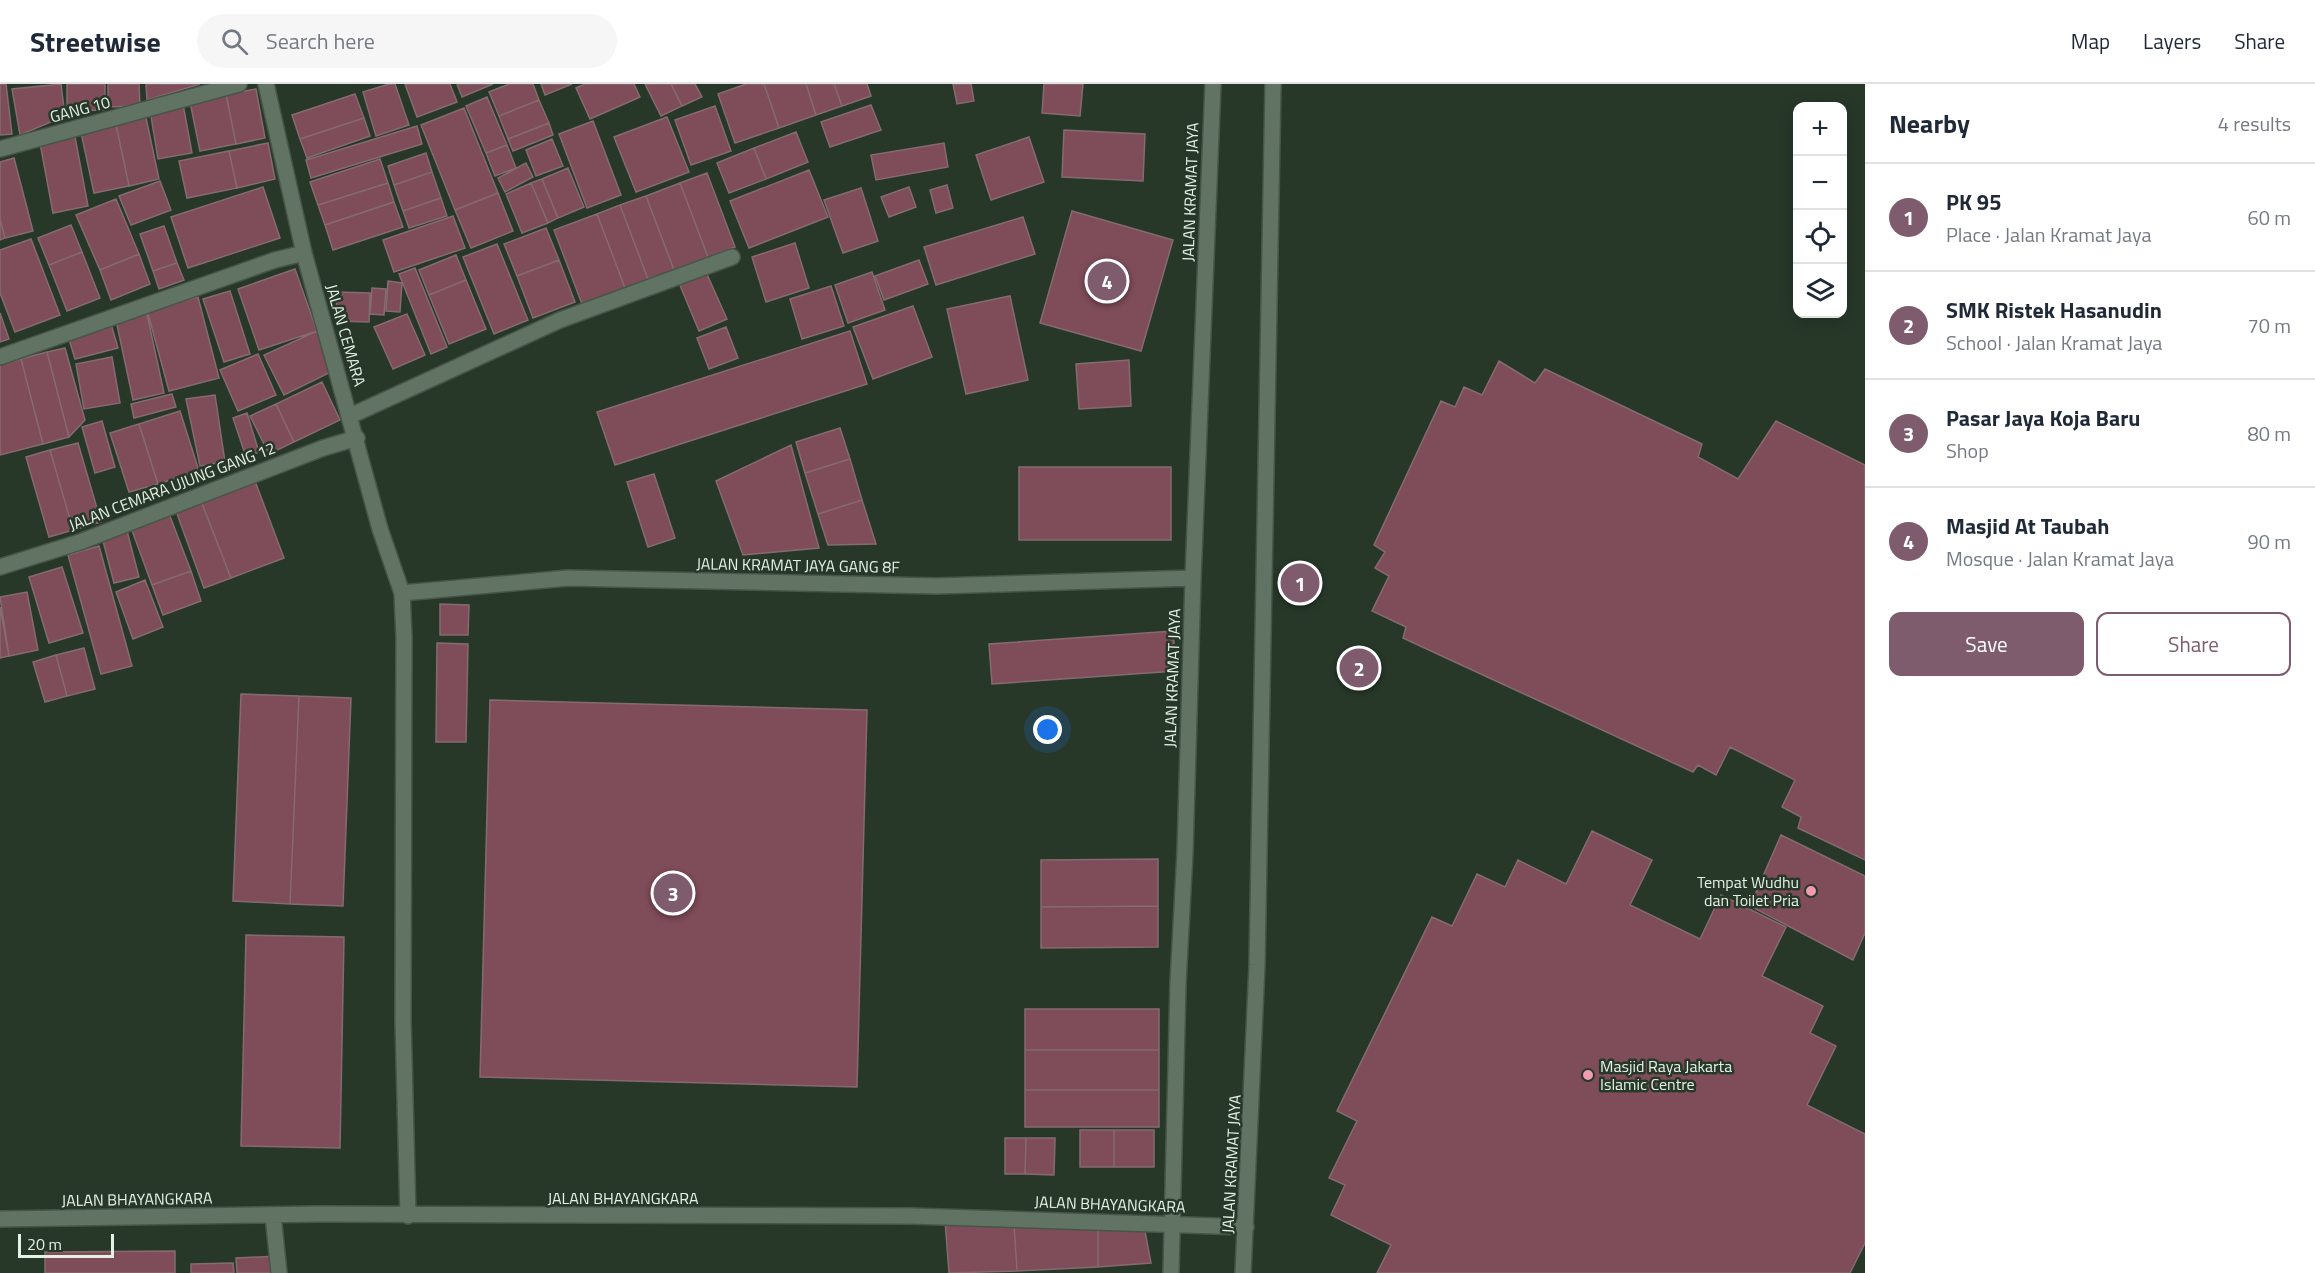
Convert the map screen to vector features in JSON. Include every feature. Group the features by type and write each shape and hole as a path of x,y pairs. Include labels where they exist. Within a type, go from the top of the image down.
{"street":[{"name":"GANG 10","path":"0,149 239,84"},
{"name":"JALAN CEMARA","path":"266,84 304,253 357,438 380,529 402,593 404,637 403,1019 408,1216"},
{"name":"JALAN KRAMAT JAYA","path":"1171,1273 1178,982 1185,852 1193,578 1213,84"},
{"name":"JALAN KRAMAT JAYA","path":"1244,1273 1257,965 1273,84"},
{"path":"0,357 275,260 304,253"},
{"path":"350,416 560,320 732,257"},
{"name":"JALAN CEMARA UJUNG GANG 12","path":"0,567 80,542 323,448 357,438"},
{"name":"JALAN KRAMAT JAYA GANG 8F","path":"402,593 568,578 937,586 1193,578"},
{"path":"273,1215 279,1273"},
{"name":"JALAN BHAYANGKARA","path":"0,1219 273,1215 911,1216 1246,1227"}],"building":[{"path":"0,84 6,84 12,134 0,135"},
{"path":"61,84 65,116 20,135 12,89"},
{"path":"67,84 105,84 105,110 67,111"},
{"path":"108,84 139,84 140,106 108,107"},
{"path":"146,84 200,84 147,100"},
{"path":"395,84 409,125 376,136 363,92"},
{"path":"405,84 450,84 457,102 417,117"},
{"path":"457,84 493,84 462,97"},
{"path":"509,84 533,84 539,100 499,116 489,92"},
{"path":"541,84 572,84 545,95"},
{"path":"585,84 634,84 640,97 590,119 576,88"},
{"path":"645,84 671,84 682,106 661,116"},
{"path":"671,84 695,84 702,97 682,106"},
{"path":"746,84 764,84 779,128 735,143 718,94"},
{"path":"764,84 806,84 816,115 779,128"},
{"path":"806,84 834,84 842,106 816,115"},
{"path":"834,84 867,84 871,96 842,106"},
{"path":"953,84 971,84 974,101 957,104"},
{"path":"1044,84 1083,84 1080,116 1042,113"},
{"path":"256,89 265,138 236,144 226,94"},
{"path":"226,94 236,144 200,151 190,102"},
{"path":"355,94 364,118 300,139 292,115"},
{"path":"487,97 507,145 486,153 466,106"},
{"path":"539,100 549,123 508,139 499,116"},
{"path":"183,104 192,153 158,159 150,110"},
{"path":"871,105 881,130 830,147 821,122"},
{"path":"715,106 731,151 691,165 675,120"},
{"path":"464,108 498,193 455,210 421,125"},
{"path":"145,113 159,179 129,186 115,120"},
{"path":"667,117 689,172 636,192 614,137"},
{"path":"364,118 370,136 307,158 300,139"},
{"path":"115,120 129,186 94,193 80,128"},
{"path":"593,121 621,195 587,208 559,134"},
{"path":"549,123 553,135 513,151 508,139"},
{"path":"417,126 422,144 311,178 306,160"},
{"path":"1064,130 1145,134 1143,181 1062,177"},
{"path":"796,132 808,162 766,179 754,148"},
{"path":"75,137 88,206 53,213 40,143"},
{"path":"1029,137 1044,182 991,200 976,155"},
{"path":"552,139 563,166 536,176 526,150"},
{"path":"268,143 275,179 237,188 229,151"},
{"path":"944,143 948,167 876,180 871,155"},
{"path":"507,145 516,168 495,176 486,153"},
{"path":"754,148 766,179 729,193 717,163"},
{"path":"229,151 237,188 187,198 179,161"},
{"path":"426,153 432,172 394,185 388,166"},
{"path":"14,158 33,231 5,238 0,219 0,162"},
{"path":"380,159 388,183 318,205 310,182"},
{"path":"526,163 533,177 505,192 498,178"},
{"path":"568,168 584,207 558,218 542,179"},
{"path":"809,170 828,217 749,248 730,201"},
{"path":"432,172 441,198 403,211 394,185"},
{"path":"707,173 735,247 708,257 680,183"},
{"path":"542,179 558,218 548,223 531,183"},
{"path":"160,181 171,210 131,225 119,196"},
{"path":"388,183 394,202 325,225 318,205"},
{"path":"531,183 548,223 522,233 506,194"},
{"path":"680,183 708,257 674,270 646,196"},
{"path":"947,185 953,208 936,213 930,190"},
{"path":"263,187 280,238 188,268 171,217"},
{"path":"909,187 916,207 889,217 881,197"},
{"path":"861,188 878,241 843,253 824,200"},
{"path":"498,193 513,231 471,248 455,210"},
{"path":"646,196 674,270 648,279 620,205"},
{"path":"441,198 447,216 409,228 403,211"},
{"path":"116,199 139,254 100,270 76,215"},
{"path":"394,202 403,227 333,250 325,225"},
{"path":"620,205 648,279 625,288 597,214"},
{"path":"1072,211 1173,240 1141,351 1040,323"},
{"path":"597,214 625,288 582,304 554,230"},
{"path":"453,216 465,248 394,272 383,240"},
{"path":"1023,217 1035,254 936,285 924,247"},
{"path":"0,219 5,238 0,240"},
{"path":"71,225 82,252 49,265 38,238"},
{"path":"164,226 177,263 153,271 140,234"},
{"path":"546,228 559,260 517,276 504,244"},
{"path":"31,239 60,315 15,332 0,293 0,250"},
{"path":"795,243 809,288 766,302 752,257"},
{"path":"497,244 528,320 494,334 463,257"},
{"path":"82,252 100,298 67,311 49,265"},
{"path":"139,254 150,284 111,300 100,270"},
{"path":"456,255 466,280 429,295 419,270"},
{"path":"559,260 575,302 533,318 517,276"},
{"path":"919,260 928,284 884,300 875,276"},
{"path":"177,263 184,280 159,289 153,271"},
{"path":"415,268 447,347 431,354 399,274"},
{"path":"295,269 317,331 259,350 238,289"},
{"path":"706,272 727,319 699,331 679,283"},
{"path":"872,272 885,310 848,323 835,285"},
{"path":"466,280 486,329 449,344 429,295"},
{"path":"388,281 402,283 400,312 386,311"},
{"path":"831,286 844,326 802,339 790,299"},
{"path":"372,288 386,289 384,315 370,314"},
{"path":"230,291 250,354 224,362 203,299"},
{"path":"337,292 370,293 369,322 336,321"},
{"path":"1010,296 1028,380 966,394 947,309"},
{"path":"198,297 219,378 169,391 147,310"},
{"path":"913,306 932,357 873,379 853,327"},
{"path":"0,313 9,339 0,342"},
{"path":"147,314 164,393 133,400 116,320"},
{"path":"407,314 425,355 393,369 374,327"},
{"path":"111,324 118,348 75,359 68,336"},
{"path":"726,327 738,358 709,369 697,338"},
{"path":"317,331 335,370 284,395 264,355"},
{"path":"850,331 867,384 615,465 597,412"},
{"path":"65,348 85,420 69,437 47,352"},
{"path":"47,352 69,437 43,444 21,359"},
{"path":"258,354 276,395 238,411 220,370"},
{"path":"112,357 120,403 84,409 76,364"},
{"path":"21,359 43,444 0,455 0,365"},
{"path":"1129,360 1131,406 1079,409 1076,364"},
{"path":"1499,361 1535,383 1545,369 1702,444 1698,457 1738,479 1776,421 1865,465 1865,860 1798,828 1801,817 1782,807 1795,780 1730,747 1716,775 1698,765 1693,772 1403,638 1406,627 1372,611 1389,576 1375,568 1385,552 1374,545 1441,401 1455,407 1464,387 1482,395"},
{"path":"322,382 340,420 294,442 276,404"},
{"path":"172,394 176,407 134,418 131,404"},
{"path":"215,395 225,462 200,466 186,399"},
{"path":"276,404 294,442 269,454 250,416"},
{"path":"180,411 199,471 158,484 139,424"},
{"path":"247,413 259,452 246,457 233,418"},
{"path":"102,421 115,467 95,473 82,427"},
{"path":"139,424 158,484 129,492 110,433"},
{"path":"840,428 850,459 805,473 796,442"},
{"path":"78,443 101,522 73,530 50,450"},
{"path":"791,445 819,548 743,555 716,481"},
{"path":"50,450 73,530 49,537 26,457"},
{"path":"850,459 862,500 818,514 805,473"},
{"path":"1019,467 1171,467 1171,540 1019,540"},
{"path":"654,474 675,538 648,547 627,482"},
{"path":"255,481 284,558 231,578 201,501"},
{"path":"862,500 876,544 828,545 818,514"},
{"path":"201,501 231,578 204,588 176,511"},
{"path":"168,511 191,571 152,585 130,525"},
{"path":"127,531 139,577 114,583 102,537"},
{"path":"99,546 132,666 101,674 68,555"},
{"path":"62,567 83,633 49,643 29,577"},
{"path":"1288,570 1313,571 1312,597 1286,595"},
{"path":"191,571 201,601 163,615 152,585"},
{"path":"145,580 163,627 133,639 116,592"},
{"path":"27,592 38,650 9,656 0,597"},
{"path":"440,604 469,605 468,635 440,635"},
{"path":"0,607 9,656 0,658"},
{"path":"1173,631 1176,671 992,684 989,644"},
{"path":"437,643 468,644 466,742 436,742"},
{"path":"84,648 95,689 67,696 56,655"},
{"path":"56,655 67,696 45,702 33,662"},
{"path":"241,694 299,696 290,904 233,901"},
{"path":"299,696 351,698 343,906 290,904"},
{"path":"490,700 867,710 857,1087 480,1077"},
{"name":"Masjid Raya Jakarta Islamic Centre","path":"1592,831 1652,860 1630,905 1700,939 1721,895 1786,927 1762,976 1823,1006 1810,1033 1836,1046 1807,1105 1865,1134 1865,1243 1850,1273 1377,1273 1391,1245 1331,1215 1345,1185 1329,1178 1357,1121 1337,1111 1432,917 1452,926 1477,874 1505,887 1518,860 1566,884"},
{"name":"Tempat Wudhu dan Toilet Pria","path":"1781,835 1865,876 1865,933 1853,960 1750,906"},
{"path":"1158,859 1158,906 1041,907 1041,860"},
{"path":"1158,906 1158,947 1041,948 1041,907"},
{"path":"246,935 344,937 340,1148 241,1146"},
{"path":"1025,1009 1159,1009 1159,1050 1025,1050"},
{"path":"1025,1050 1159,1050 1159,1090 1025,1090"},
{"path":"1025,1090 1159,1090 1159,1127 1025,1127"},
{"path":"1080,1130 1114,1130 1114,1167 1080,1167"},
{"path":"1114,1130 1154,1130 1154,1167 1114,1167"},
{"path":"1005,1138 1026,1138 1025,1174 1005,1174"},
{"path":"1026,1138 1055,1138 1054,1175 1025,1174"},
{"path":"945,1220 1014,1223 1017,1271 949,1273"},
{"path":"1014,1223 1098,1225 1098,1267 1017,1271"},
{"path":"1098,1225 1144,1226 1151,1263 1098,1267"},
{"path":"175,1251 175,1273 45,1273 45,1252"},
{"path":"278,1256 278,1273 237,1273 236,1258"},
{"path":"233,1263 234,1273 191,1273 191,1264"}],"place":[{"name":"Masjid At Taubah","path":"1107,281"},
{"name":"PK 95","path":"1300,583"},
{"name":"SMK Ristek Hasanudin","path":"1359,668"},
{"name":"Tempat Wudhu dan Toilet Pria","path":"1811,891"},
{"name":"Pasar Jaya Koja Baru","path":"673,893"},
{"name":"Masjid Raya Jakarta Islamic Centre","path":"1588,1075"}]}
